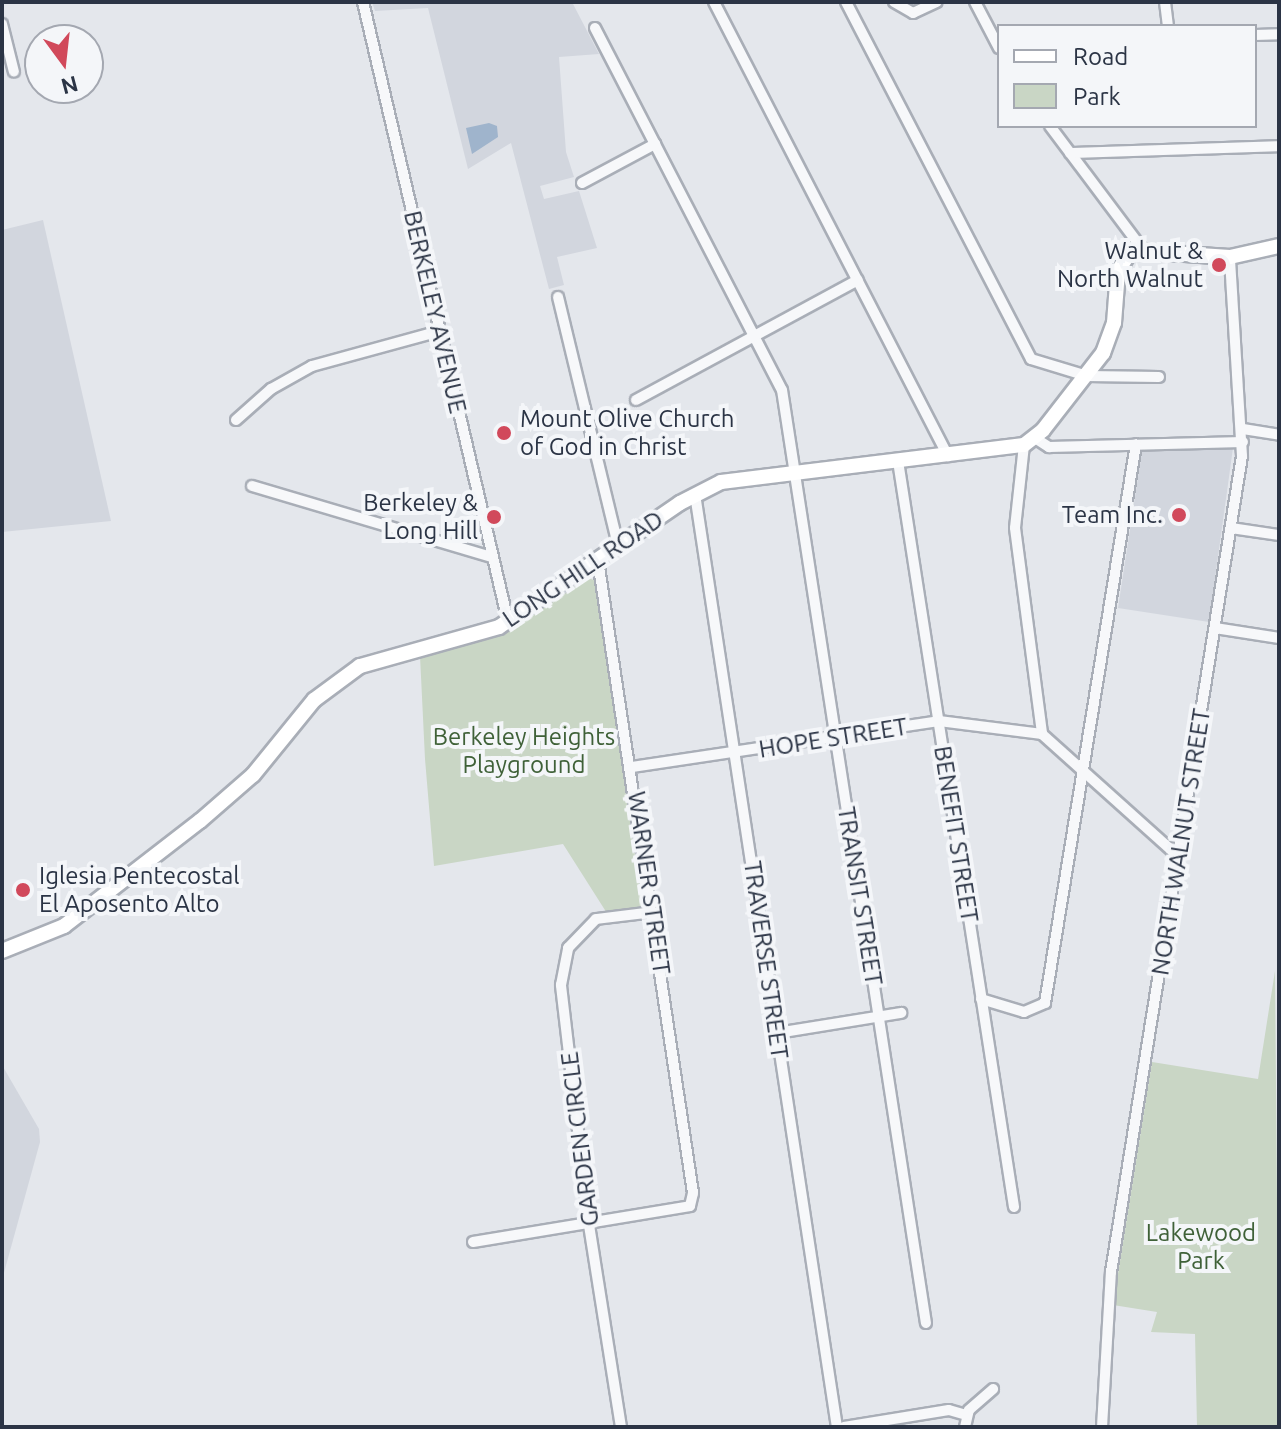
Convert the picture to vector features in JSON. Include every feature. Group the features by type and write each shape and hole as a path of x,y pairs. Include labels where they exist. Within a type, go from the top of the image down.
{"main road":[{"path":"1030,441 1087,376 1112,334 1119,267 1132,253 1144,251 1230,257 1279,246"},
{"name":"LONG HILL ROAD","path":"2,951 64,926 209,814 253,775 308,706 341,678 390,654 471,638 508,621 695,494 733,479 948,456 1030,441"}],"street":[{"name":"BERKELEY AVENUE","path":"363,2 508,621"},
{"path":"714,2 948,456"},
{"path":"846,2 1028,355 1042,366 1087,376 1159,377"},
{"path":"894,2 915,13 937,2"},
{"path":"975,2 997,44"},
{"path":"1165,2 1168,24"},
{"path":"2,24 14,72"},
{"name":"TRANSIT STREET","path":"595,28 758,335 782,390 926,1323"},
{"path":"1257,35 1279,34"},
{"path":"1051,128 1144,251"},
{"path":"582,183 655,144"},
{"path":"1070,153 1279,146"},
{"name":"NORTH WALNUT STREET","path":"1102,1427 1108,1289 1243,442 1230,257"},
{"path":"636,400 858,280"},
{"path":"558,297 618,545"},
{"path":"236,420 271,389 312,366 440,331"},
{"path":"1243,429 1279,435"},
{"path":"1179,857 1042,734 1015,528 1030,441 1049,447 1243,442"},
{"path":"981,999 1024,1012 1042,1009 1136,444"},
{"name":"BENEFIT STREET","path":"898,461 1014,1207"},
{"path":"252,486 492,557"},
{"name":"TRAVERSE STREET","path":"695,494 837,1427"},
{"path":"1231,528 1279,535"},
{"name":"WARNER STREET","path":"589,1224 690,1206 692,1163 598,560"},
{"path":"1215,628 1279,638"},
{"name":"HOPE STREET","path":"632,767 939,721 1042,734"},
{"name":"GARDEN CIRCLE","path":"621,1427 589,1224 562,992 568,948 596,919 653,912"},
{"path":"777,1033 901,1013"},
{"path":"473,1242 589,1224"},
{"path":"965,1427 966,1415 993,1389"},
{"path":"844,1427 945,1410 966,1415"}],"shaded area":[{"path":"372,2 572,2 599,54 559,57 566,152 574,177 540,186 544,199 579,191 597,248 557,257 564,285 549,289 511,143 468,169 428,8 375,11"},
{"path":"43,220 111,521 2,532 2,230"},
{"name":"Team Inc.","path":"1233,448 1209,622 1118,608 1142,451"},
{"path":"2,1065 39,1129 40,1142 2,1280"}],"green space":[{"name":"Berkeley Heights Playground","path":"586,577 596,581 646,912 610,918 563,844 434,866 425,759 420,656 495,637"},
{"name":"Lakewood Park","path":"1275,971 1279,1427 1197,1427 1195,1334 1151,1332 1157,1312 1113,1305 1152,1062 1258,1079"}],"water":[{"path":"489,123 497,126 498,137 472,154 466,128"}],"place":[{"name":"Walnut & North Walnut","path":"1219,265"},
{"name":"Mount Olive Church of God in Christ","path":"504,433"},
{"name":"Team Inc.","path":"1179,515"},
{"name":"Berkeley & Long Hill","path":"494,517"},
{"name":"Iglesia Pentecostal El Aposento Alto","path":"23,890"}]}
